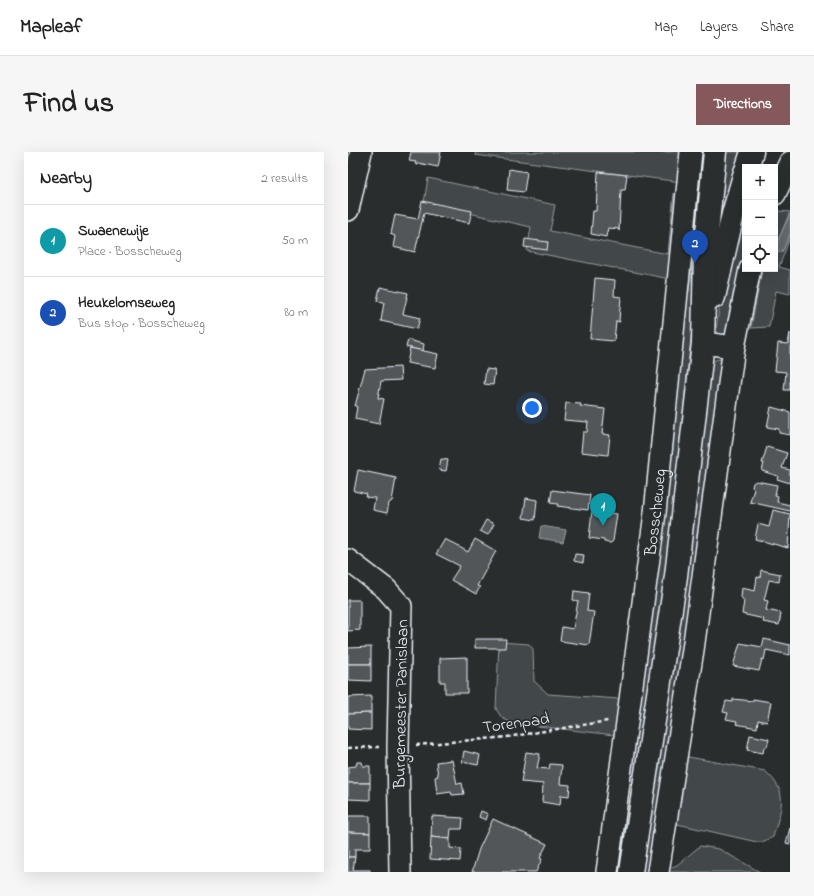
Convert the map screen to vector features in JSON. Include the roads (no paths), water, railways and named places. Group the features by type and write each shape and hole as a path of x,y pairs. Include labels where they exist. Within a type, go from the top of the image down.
{"main road":[{"name":"Bosscheweg","path":"631,872 676,576 703,343 705,252 715,152"},
{"path":"748,164 752,152"},
{"name":"Bosscheweg","path":"703,343 729,229 742,183"}],"street":[{"path":"348,210 361,152"},
{"name":"Bosscheweg","path":"607,872 655,513 691,152"},
{"path":"778,188 790,162"},
{"path":"658,872 693,650 734,347 749,272"},
{"path":"703,343 734,347"},
{"name":"Burgemeester Panislaan","path":"348,560 386,589 401,606 398,747 400,872"}],"place":[{"name":"Heukelomseweg","path":"695,263"},
{"name":"Swaenewije","path":"603,526"}]}
